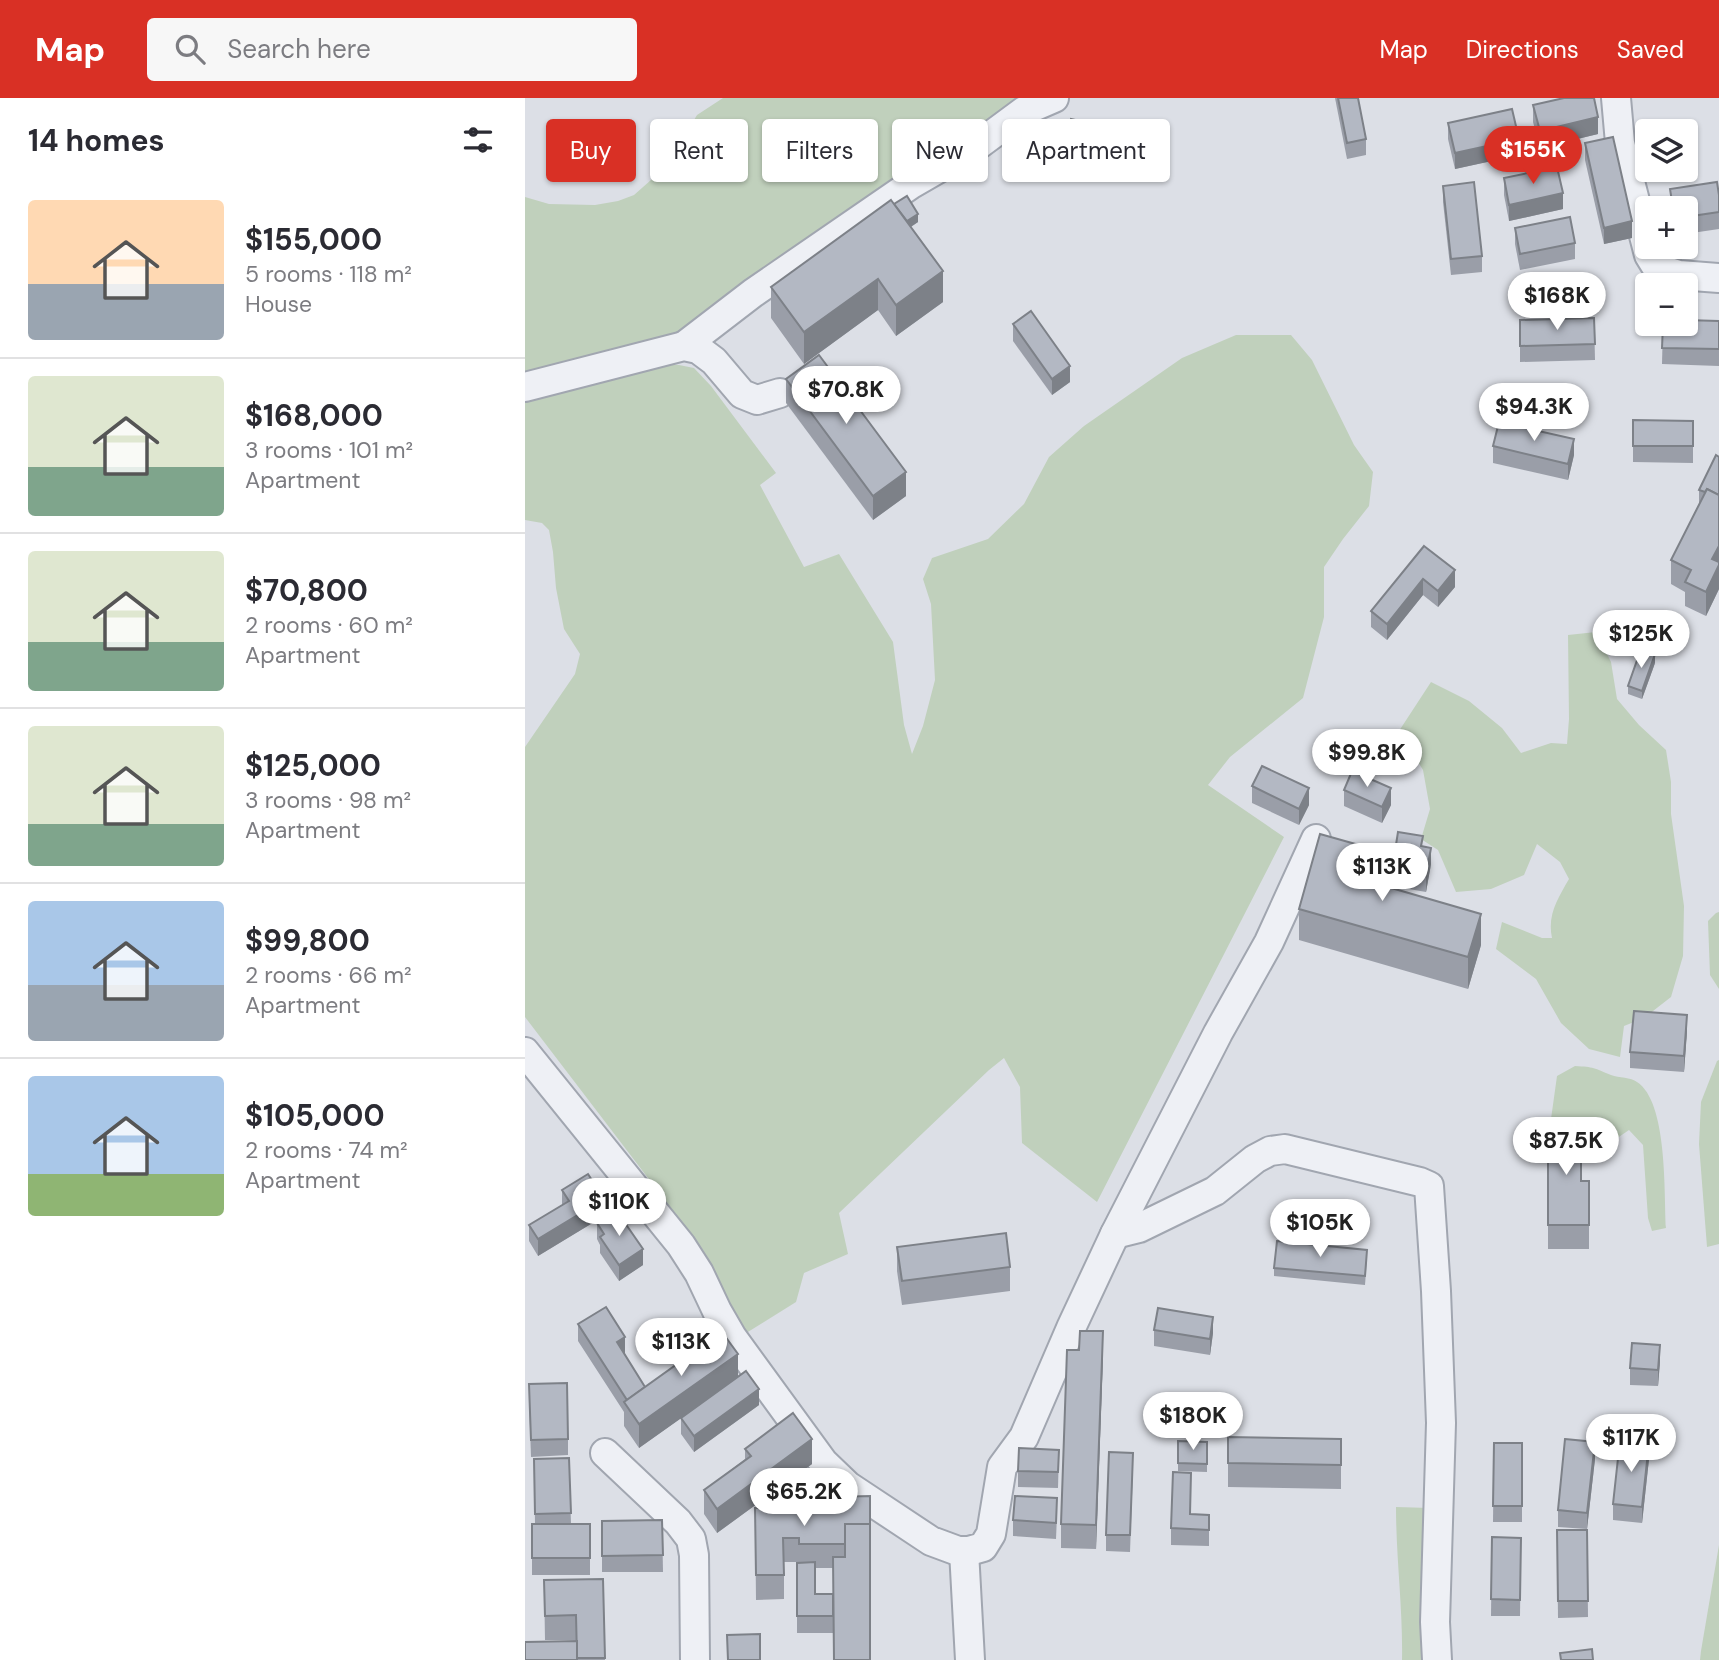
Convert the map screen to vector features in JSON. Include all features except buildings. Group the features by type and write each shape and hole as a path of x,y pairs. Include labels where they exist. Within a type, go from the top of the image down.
{"street":[{"path":"525,387 684,346 753,293 910,185 974,148 1024,111 1054,98"},
{"path":"1616,98 1621,143 1649,255 1657,268 1679,275 1719,278"},
{"path":"684,346 698,349 714,361 742,394 757,400 780,393"},
{"path":"525,1052 681,1245 699,1273 716,1311 732,1337 823,1462 848,1486 931,1541 958,1551 983,1547 991,1534 1002,1467 1024,1437 1115,1234 1218,1033 1269,942 1316,839"},
{"path":"1115,1234 1139,1228 1215,1191 1255,1159 1285,1149 1429,1186 1441,1423 1435,1622 1437,1660"},
{"path":"605,1453 678,1522 691,1539 694,1555 695,1660"},
{"path":"964,1551 970,1660"}],"green space":[{"path":"723,98 1026,98 988,124 988,119 892,119 892,182 904,182 685,332 525,376 525,197 549,204 595,205 634,195 650,181 748,182 748,119 695,119"},
{"path":"1236,335 1291,335 1312,360 1354,445 1373,472 1369,506 1324,567 1324,617 1303,698 1230,757 1208,785 1284,837 1097,1202 1022,1143 1020,1087 1004,1058 839,1213 848,1254 804,1273 796,1302 743,1335 703,1250 525,1017 525,747 575,674 580,654 564,629 549,530 542,523 525,520 525,398 662,364 694,368 711,386 776,473 760,485 804,567 839,554 893,642 904,725 912,754 923,726 935,680 931,604 923,579 932,558 988,539 1024,504 1049,457 1084,426 1182,358"},
{"path":"1596,632 1611,662 1617,699 1639,725 1666,750 1671,782 1671,814 1684,906 1683,956 1671,997 1644,1018 1624,1026 1620,1057 1589,1049 1561,1023 1536,979 1496,949 1502,922 1542,938 1552,938 1552,914 1569,879 1560,862 1537,844 1524,875 1491,889 1456,892 1438,850 1421,839 1430,809 1423,770 1399,731 1431,682 1469,701 1502,728 1521,753 1551,743 1567,744 1568,635"},
{"path":"1719,912 1719,989 1710,975 1708,921"},
{"path":"1719,1060 1719,1244 1707,1247 1699,1144 1701,1102"},
{"path":"1575,1066 1594,1068 1614,1076 1632,1079 1647,1093 1659,1128 1666,1228 1652,1231 1648,1218 1643,1145 1629,1130 1613,1141 1601,1143 1571,1129 1561,1129 1551,1119 1557,1076"},
{"path":"1396,1507 1430,1508 1429,1660 1402,1660"},
{"path":"1719,1545 1719,1660 1700,1660 1701,1651"}]}
